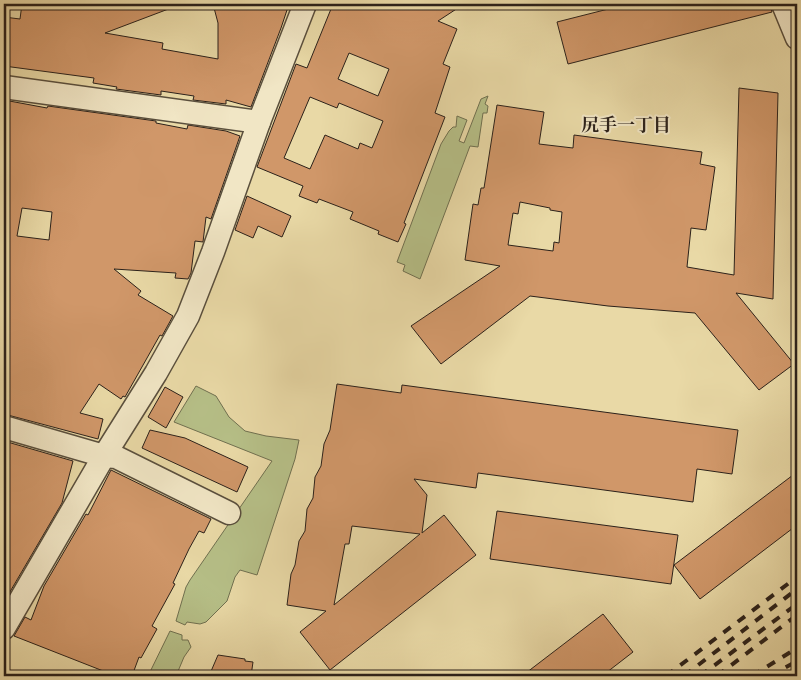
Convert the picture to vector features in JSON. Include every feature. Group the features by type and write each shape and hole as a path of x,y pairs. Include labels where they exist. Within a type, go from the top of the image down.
{"street":[{"path":"4,628 188,316 259,122 305,4"},
{"path":"783,4 797,38"},
{"path":"4,87 259,122"},
{"path":"4,427 104,456 116,457 229,513"}],"green space":[{"path":"488,96 485,104 488,106 487,113 483,113 478,147 470,146 420,279 403,271 405,265 397,262 441,144 449,131 456,127 457,116 467,120 459,141 464,143 481,99"},
{"path":"196,386 216,396 229,417 245,431 299,440 295,459 257,575 240,570 235,577 227,601 206,622 200,624 187,622 185,625 176,621 186,587 272,461 174,422"},
{"path":"170,631 182,635 182,640 188,640 191,647 184,657 176,676 148,676"}],"building":[{"path":"22,4 179,4 105,33 163,43 162,49 218,59 218,23 213,4 289,4 251,107 226,100 226,104 193,100 194,96 161,91 161,95 116,89 117,87 93,83 94,78 4,66 4,17 20,19"},
{"path":"333,4 464,4 438,21 457,29 443,64 450,67 435,113 445,117 398,242 378,234 379,231 350,219 353,212 319,199 317,203 299,196 303,186 257,167 296,64 307,68","holes":["349,53 389,69 378,96 338,79","310,97 337,108 339,103 383,121 372,148 360,143 358,149 325,135 310,169 284,158"]},
{"path":"628,4 770,4 772,12 568,64 557,22"},
{"path":"739,88 778,93 773,299 736,293 794,364 759,390 695,313 608,306 530,296 441,364 411,326 500,266 465,260 473,204 478,205 481,188 484,188 497,105 544,112 539,144 573,148 574,135 702,152 700,164 715,167 706,230 691,228 687,267 734,275","holes":["520,202 550,208 550,210 562,212 559,243 554,242 553,251 508,245 513,213 518,214"]},
{"path":"4,100 47,108 48,106 156,121 156,123 187,129 188,125 226,131 240,136 211,219 206,217 203,242 195,241 191,273 188,279 175,278 176,273 114,269 141,291 138,295 173,316 125,397 123,396 121,399 99,384 80,413 103,419 98,439 4,414","holes":["22,208 52,212 49,240 17,236"]},
{"path":"247,196 291,216 282,237 258,226 253,238 235,230"},
{"path":"337,384 401,393 402,385 738,430 732,474 697,469 693,502 478,473 476,488 414,479 427,495 422,533 444,515 476,555 330,670 300,632 326,611 287,605 291,574 295,565 299,541 305,531 307,509 313,498 315,477 321,466 324,444 330,430","holes":["352,526 420,534 334,605 345,544 349,544"]},
{"path":"165,387 183,397 166,428 148,417"},
{"path":"150,430 185,438 248,467 237,492 142,448"},
{"path":"4,441 73,461 62,503 4,602"},
{"path":"111,470 211,519 204,533 199,531 189,549 173,583 175,584 152,626 157,629 141,658 139,657 132,676 116,676 14,636 25,617 31,620 44,586 86,514 88,515"},
{"path":"797,472 797,525 700,599 674,565"},
{"path":"497,511 678,535 671,584 490,559"},
{"path":"603,614 633,652 602,676 522,676"},
{"path":"218,655 253,662 251,676 209,676"}],"railway":[{"path":"666,676 797,577"},
{"path":"684,676 797,589"},
{"path":"700,676 797,604"},
{"path":"717,676 797,615"},
{"path":"752,676 797,648"},
{"path":"770,676 797,661"}],"district":[{"name":"尻手一丁目","path":"626,125"}]}
